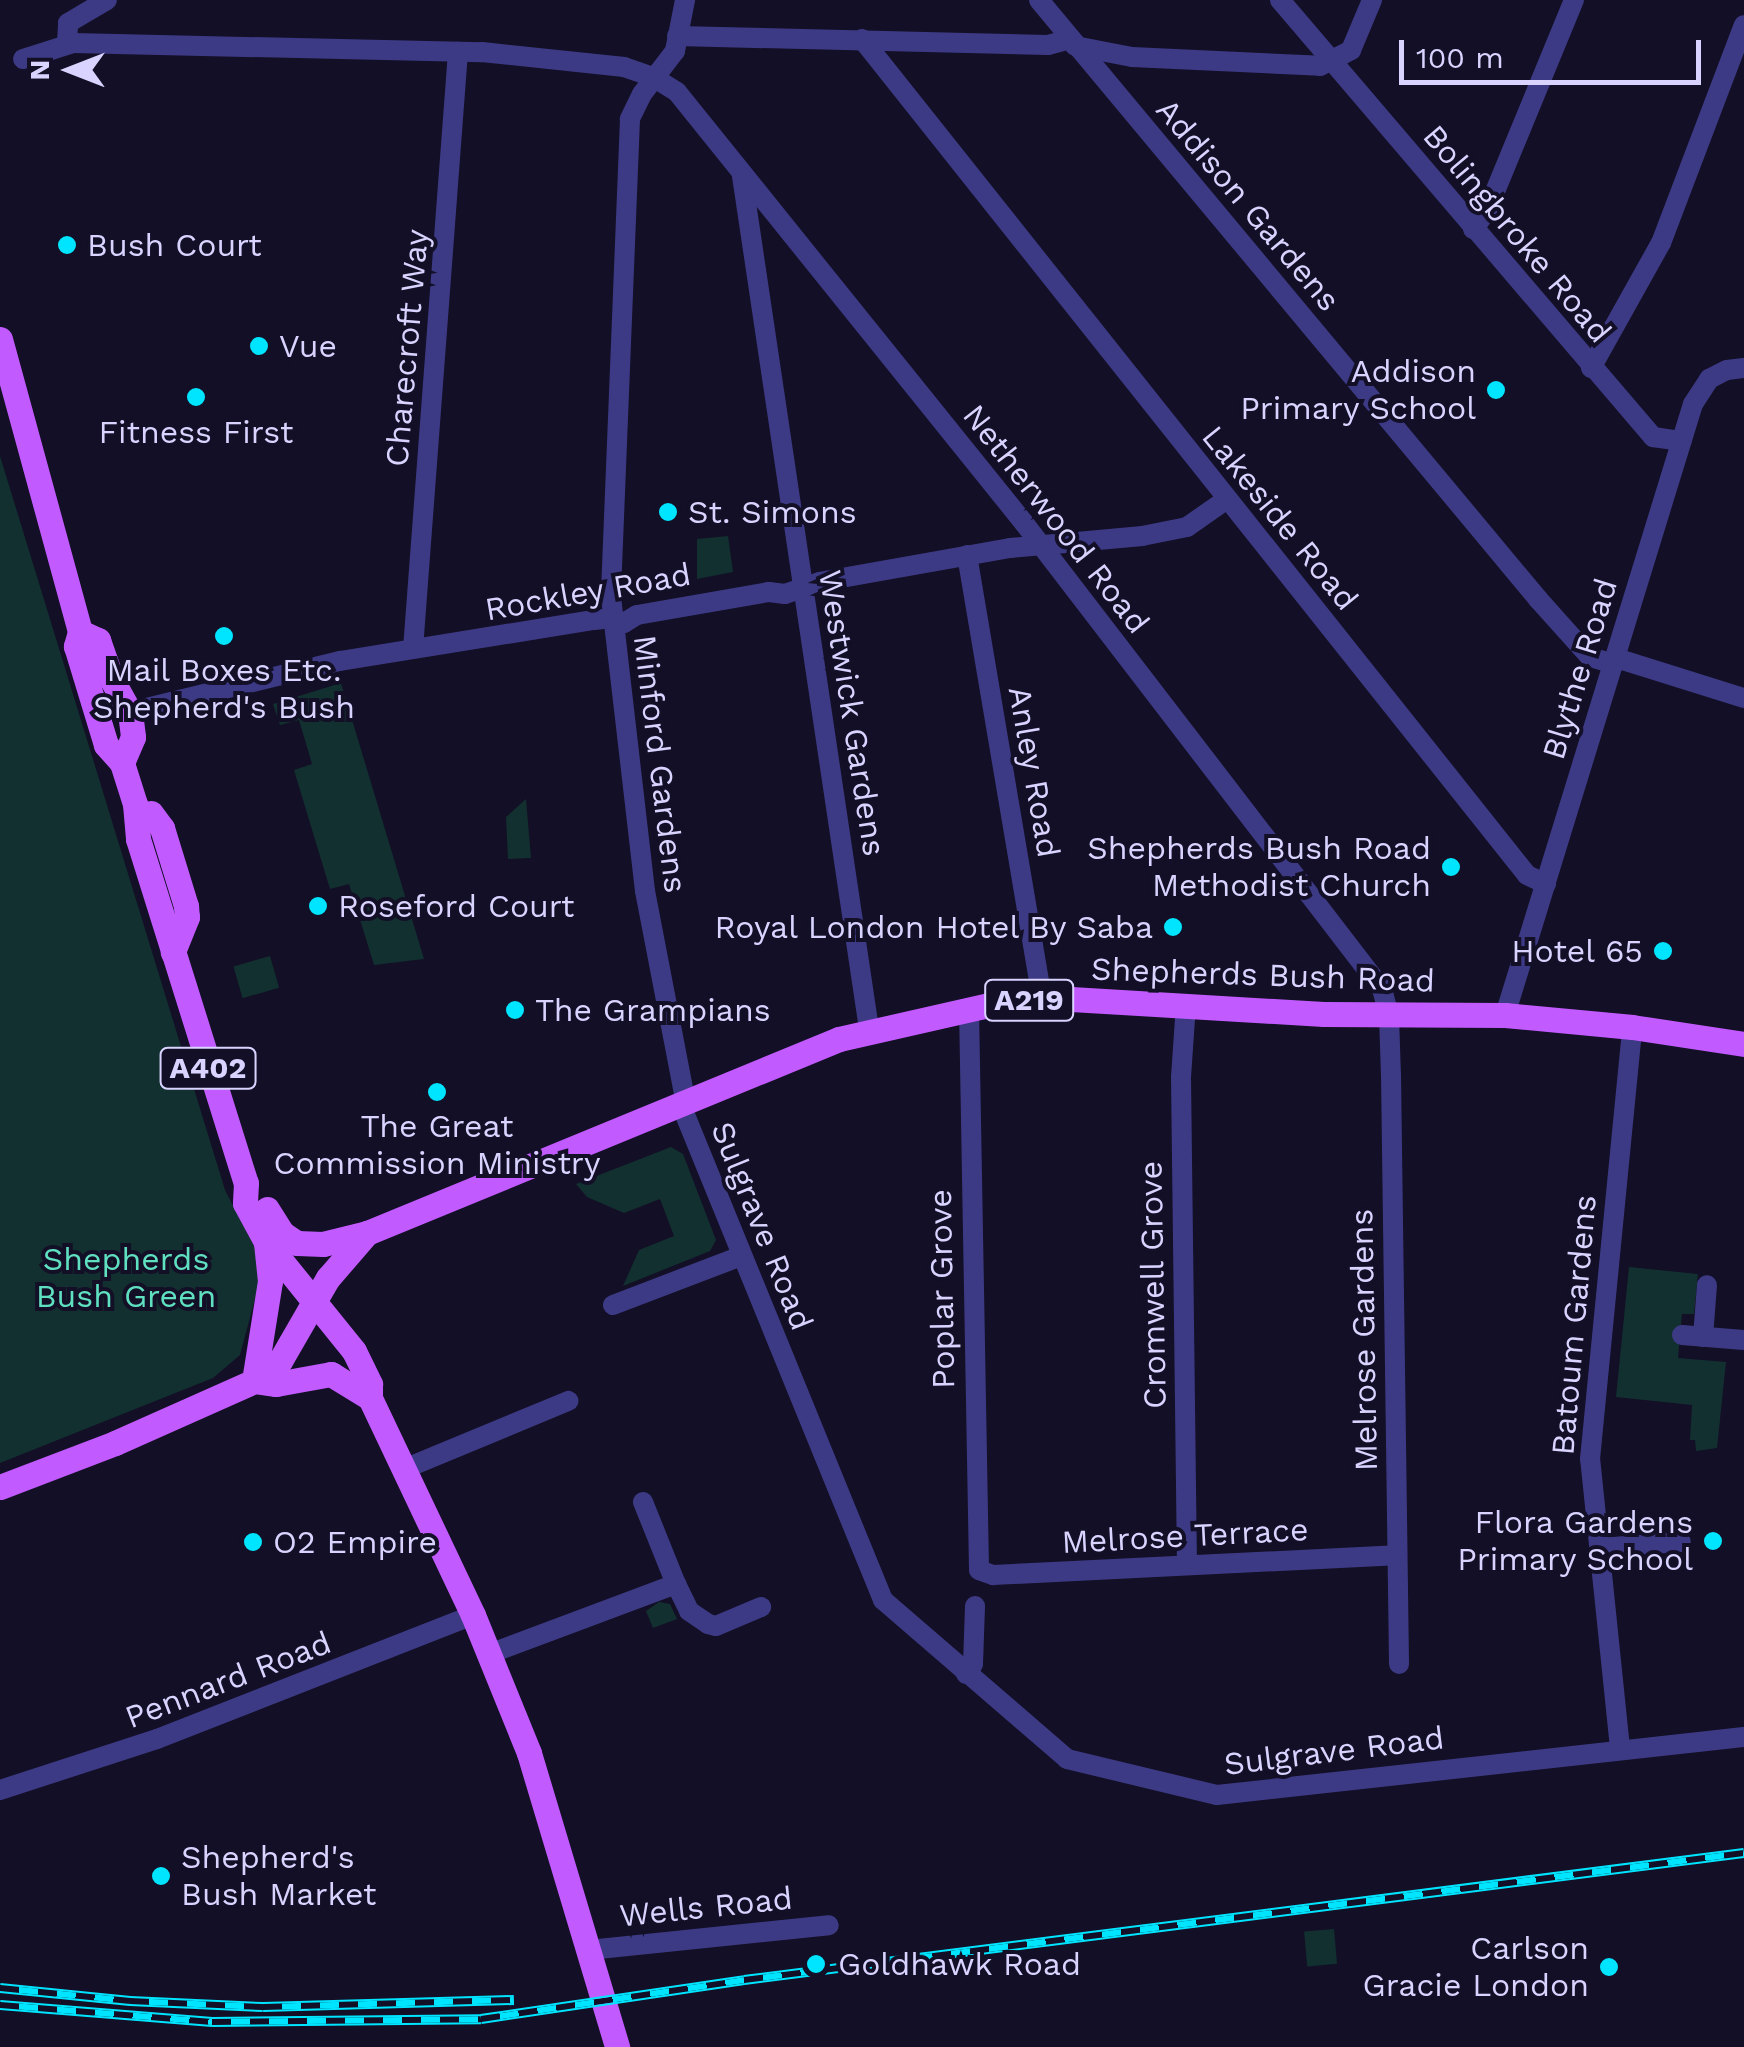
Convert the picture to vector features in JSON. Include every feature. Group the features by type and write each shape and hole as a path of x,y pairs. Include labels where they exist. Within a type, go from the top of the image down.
{"main road":[{"name":"A402","path":"0,338 11,428 80,632 76,646 106,746 122,763 135,804 138,840 246,1182 245,1203 266,1242 354,1351 370,1384 370,1398 473,1616 534,1771 618,2047"},
{"path":"80,632 98,640 112,680 130,712 133,737 122,763"},
{"path":"151,813 162,828 186,906 187,917 174,952"},
{"name":"Shepherds Bush Road","path":"366,1233 869,1030 970,1008 1042,999 1389,1016 1505,1015 1744,1043"},
{"name":"A219","path":"246,1182 262,1196 282,1233 297,1243 323,1244 366,1233"},
{"path":"0,1487 114,1443 254,1381 280,1362 315,1300 366,1233"},
{"name":"A402","path":"254,1381 270,1281 266,1242"},
{"path":"254,1381 276,1384 331,1374 370,1398"}],"street":[{"name":"Minford Gardens","path":"684,1104 645,891 612,618 630,119 653,77 669,60 685,0"},
{"name":"Addison Gardens","path":"1039,0 1590,657 1744,698"},
{"name":"Bolingbroke Road","path":"1280,0 1653,438 1682,441"},
{"path":"677,36 1073,43 1132,57 1314,66 1332,62 1351,50 1372,0"},
{"path":"1473,229 1487,211 1574,0"},
{"path":"66,44 68,23 105,1"},
{"path":"105,1 99,27 110,44"},
{"path":"1592,368 1661,244 1744,25"},
{"name":"Lakeside Road","path":"862,39 1526,875 1546,884"},
{"path":"23,59 66,44 458,52 624,67 653,77"},
{"name":"Charecroft Way","path":"413,648 458,52"},
{"path":"1120,97 1120,76 1132,57"},
{"name":"Netherwood Road","path":"653,77 677,92 740,168 1043,548 1370,971 1389,1016"},
{"name":"Westwick Gardens","path":"740,168 869,1030"},
{"name":"Blythe Road","path":"1505,1015 1682,441 1703,386 1726,370 1744,368"},
{"name":"Rockley Road","path":"130,712 223,687 413,648 612,618 624,623 638,615 770,592 780,594 967,555 1187,527 1227,499"},
{"name":"Anley Road","path":"967,555 1042,999"},
{"name":"Cromwell Grove","path":"1186,1004 1181,1077 1186,1565"},
{"name":"Poplar Grove","path":"970,1008 978,1570"},
{"name":"Melrose Gardens","path":"1389,1016 1399,1664"},
{"name":"Batoum Gardens","path":"1620,1748 1590,1459 1632,1027"},
{"name":"Sulgrave Road","path":"684,1104 741,1256 883,1600 1076,1764 1208,1795 1744,1737"},
{"path":"612,1305 741,1256"},
{"path":"1707,1285 1693,1336 1744,1340"},
{"path":"404,1469 568,1401"},
{"path":"643,1502 689,1610 716,1626 761,1607"},
{"path":"1599,1548 1682,1542"},
{"name":"Melrose Terrace","path":"978,1570 993,1575 1396,1556"},
{"path":"489,1654 676,1584"},
{"path":"966,1674 974,1664 976,1606"},
{"name":"Pennard Road","path":"0,1790 157,1739 473,1616"},
{"name":"Wells Road","path":"589,1950 829,1925"}],"green space":[{"name":"Shepherds Bush Green","path":"0,456 225,1190 256,1250 259,1284 240,1355 213,1378 0,1463"},
{"path":"728,536 733,572 697,579 697,539"},
{"path":"341,683 424,959 374,965 349,884 330,889 294,770 312,764 299,720 280,725 273,704"},
{"path":"526,799 531,858 508,859 506,817"},
{"path":"270,956 279,988 243,998 233,966"},
{"path":"671,1147 683,1154 716,1240 710,1251 623,1286 639,1250 674,1236 660,1199 624,1213 587,1197 576,1184"},
{"path":"1629,1267 1698,1274 1694,1314 1682,1314 1678,1358 1726,1362 1717,1448 1696,1451 1695,1440 1690,1440 1692,1405 1616,1397"},
{"path":"659,1602 670,1604 677,1619 653,1628 646,1611"},
{"path":"1334,1929 1337,1964 1307,1966 1304,1932"}],"railway":[{"path":"0,2005 212,2022 481,2019 744,1980 1744,1853"},
{"path":"0,1988 130,2001 263,2007 514,2000"}],"place":[{"name":"Bush Court","path":"67,245"},
{"name":"Vue","path":"259,346"},
{"name":"Addison Primary School","path":"1496,390"},
{"name":"Fitness First","path":"196,397"},
{"name":"St. Simons","path":"668,512"},
{"name":"Mail Boxes Etc. Shepherd's Bush","path":"224,636"},
{"name":"Shepherds Bush Road Methodist Church","path":"1451,867"},
{"name":"Roseford Court","path":"318,906"},
{"name":"Royal London Hotel By Saba","path":"1173,927"},
{"name":"Hotel 65","path":"1663,951"},
{"name":"The Grampians","path":"515,1010"},
{"name":"The Great Commission Ministry","path":"437,1092"},
{"name":"Flora Gardens Primary School","path":"1713,1541"},
{"name":"O2 Empire","path":"253,1542"},
{"name":"Shepherd's Bush Market","path":"161,1876"},
{"name":"Goldhawk Road","path":"816,1964"},
{"name":"Carlson Gracie London","path":"1609,1967"}]}
